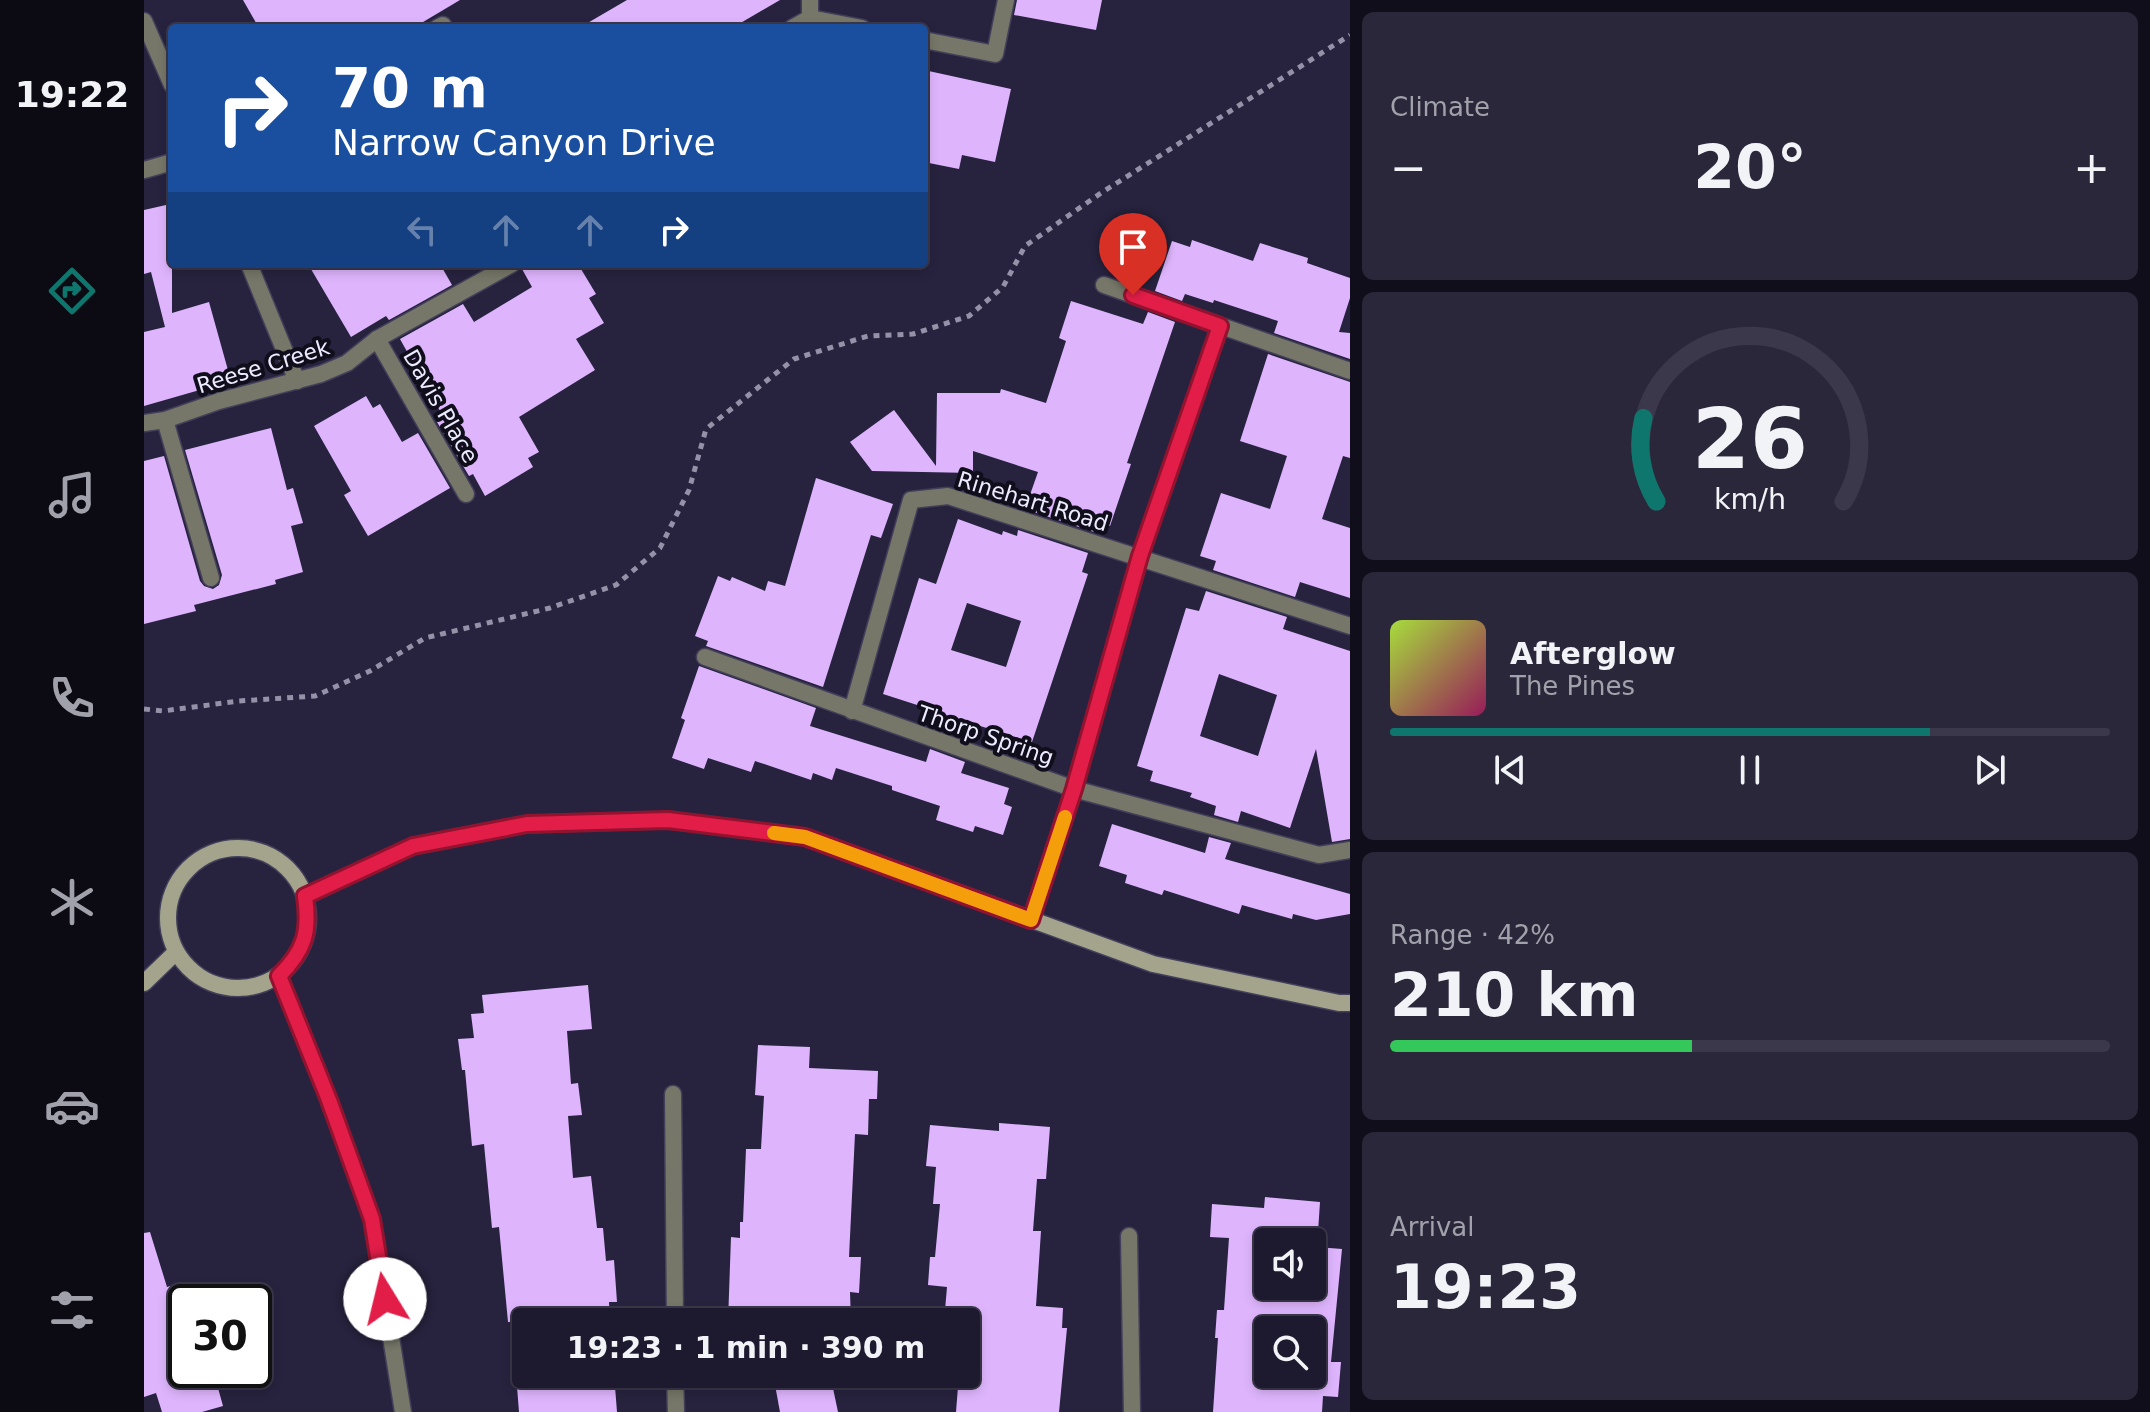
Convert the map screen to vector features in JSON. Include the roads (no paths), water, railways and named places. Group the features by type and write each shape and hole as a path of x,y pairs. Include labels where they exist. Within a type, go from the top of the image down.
{"street":[{"path":"810,0 810,23"},
{"path":"928,41 995,54 1006,0"},
{"path":"144,21 168,76"},
{"path":"144,170 168,163"},
{"path":"251,268 297,381"},
{"name":"Reese Creek","path":"144,423 165,420 219,401 297,381 347,363 377,339 505,268"},
{"path":"1104,285 1350,371"},
{"path":"1031,920 1074,789 1140,556 1220,326"},
{"name":"Davis Place","path":"377,339 466,494"},
{"path":"165,420 211,578"},
{"name":"Rinehart Road","path":"852,711 911,500 948,496 1350,626"},
{"name":"Thorp Spring","path":"705,657 1074,789 1319,855 1350,850"},
{"path":"305,896 413,846 527,824 668,820 805,837 1153,964 1350,1003"},
{"path":"232,847 256,849 277,859 294,875 305,896 308,918 305,940 295,960 279,976 257,986 234,989 211,984 191,971 176,952 168,930 168,906 175,884 190,866 209,853 232,847"},
{"path":"144,983 176,952"},
{"path":"279,976 372,1219 403,1412"},
{"path":"673,1094 675,1308"},
{"path":"1129,1236 1132,1412"},
{"path":"675,1388 676,1412"}]}
